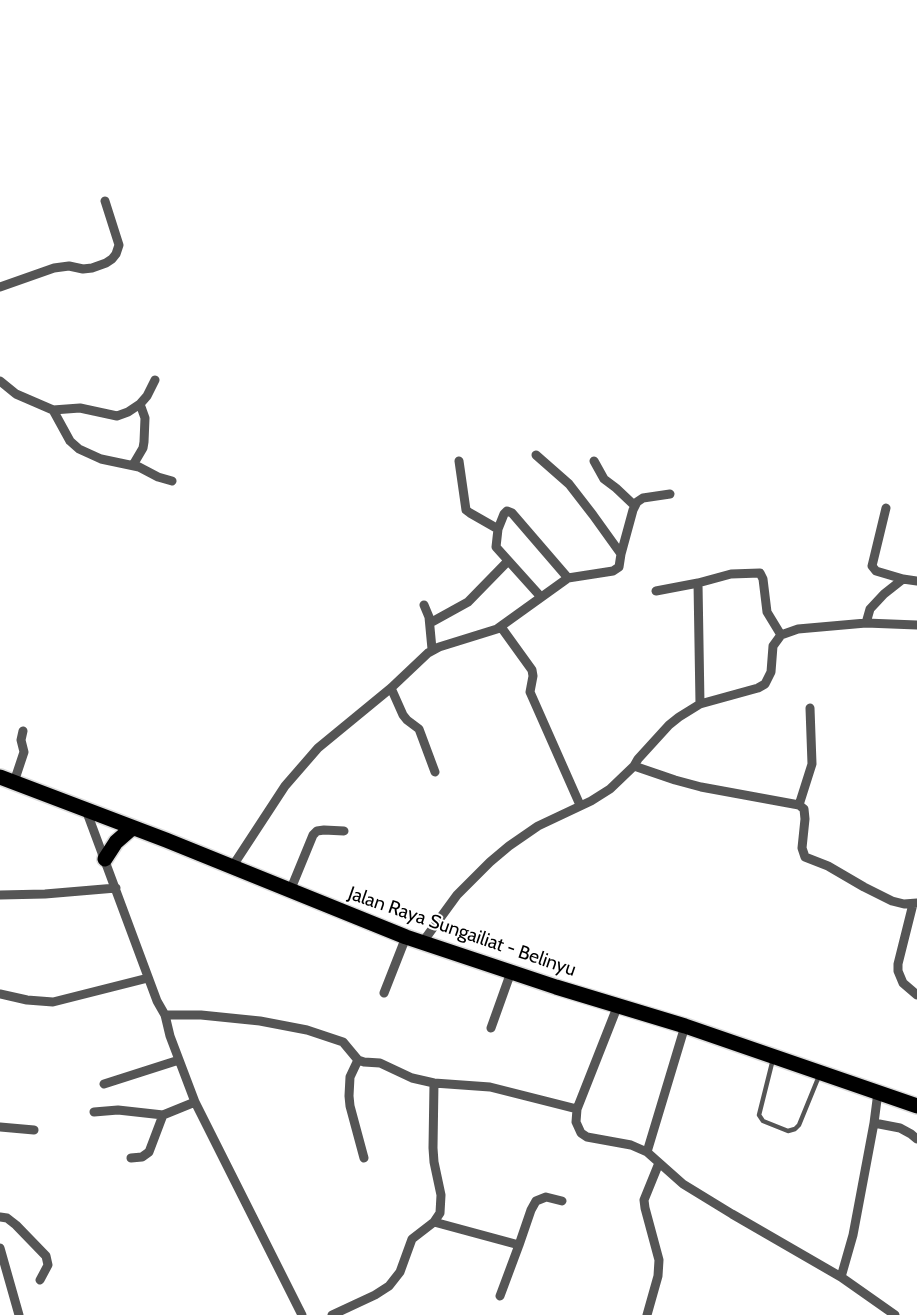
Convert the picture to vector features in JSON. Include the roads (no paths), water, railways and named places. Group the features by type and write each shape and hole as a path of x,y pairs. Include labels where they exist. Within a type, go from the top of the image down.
{"highway":[{"name":"Jalan Raya Sungailiat - Belinyu","path":"7,780 422,943 556,987 685,1026 917,1106"},
{"path":"106,860 116,842 132,828"}],"street":[{"path":"0,287 54,268 69,266 83,269 92,268 112,259 119,245 105,200"},
{"path":"0,381 16,394 54,410 80,408 118,416 140,404 147,396 155,380"},
{"path":"134,466 144,448 145,418 140,404"},
{"path":"54,410 70,441 79,449 101,459 134,466 172,481"},
{"path":"536,455 569,484 621,554"},
{"path":"459,461 466,510 498,529"},
{"path":"594,461 604,480 616,488 635,506"},
{"path":"232,867 275,799 318,748 391,688 432,649 487,633 501,626 568,578 617,570 635,506 643,498 670,494"},
{"path":"886,508 872,566 876,571 917,581"},
{"path":"541,597 496,546 498,529 507,511 510,511 568,578"},
{"path":"430,623 468,602 508,561"},
{"path":"656,591 698,584 731,574 760,573 763,579 767,612 781,635"},
{"path":"866,623 874,603 903,579"},
{"path":"698,584 700,704"},
{"path":"424,605 430,623 432,649"},
{"path":"422,943 457,896 490,862 538,826 601,795 634,766 638,759 669,725 700,704 758,688 765,684 771,672 773,646 781,635 798,628 866,623 917,626"},
{"path":"501,626 533,672 530,692 580,806"},
{"path":"391,688 402,715 419,729 435,772"},
{"path":"799,805 812,764 810,708"},
{"path":"7,780 24,752 21,740 23,731"},
{"path":"634,766 702,787 799,805 804,809 805,819 802,848 805,857 828,866 864,888 892,901 904,904 915,903 898,964 898,971 903,983 917,995"},
{"path":"86,810 148,978 165,1015 170,1036 195,1102 302,1315"},
{"path":"290,891 313,835 317,831 324,830 344,831"},
{"path":"0,895 45,894 116,888"},
{"path":"384,993 406,937"},
{"path":"491,1028 511,972"},
{"path":"0,994 27,1000 53,1002 148,978"},
{"path":"618,1006 577,1108 576,1122 583,1135 631,1145 647,1152 683,1184 841,1277 895,1315"},
{"path":"165,1015 201,1015 260,1021 307,1030 343,1042 358,1060 380,1062 406,1075 434,1083 490,1087 577,1108"},
{"path":"647,1152 685,1026"},
{"path":"104,1084 179,1060"},
{"path":"358,1060 350,1077 349,1096 364,1158"},
{"path":"332,1315 375,1295 389,1286 400,1272 412,1240 434,1222 440,1213 442,1202 433,1148 434,1083"},
{"path":"841,1277 853,1235 878,1092"},
{"path":"94,1112 118,1110 163,1115 195,1102"},
{"path":"131,1158 142,1157 149,1152 163,1115"},
{"path":"874,1123 900,1128 917,1139"},
{"path":"0,1127 34,1130"},
{"path":"647,1315 658,1276 660,1260 644,1208 644,1200 659,1163"},
{"path":"500,1296 536,1201 546,1197 562,1201"},
{"path":"0,1217 7,1218 16,1225 46,1256 48,1265 40,1280"},
{"path":"434,1222 519,1245"},
{"path":"0,1248 19,1315"}],"lane":[{"path":"774,1057 759,1115 764,1120 788,1131 795,1129 800,1122 820,1072"}]}
